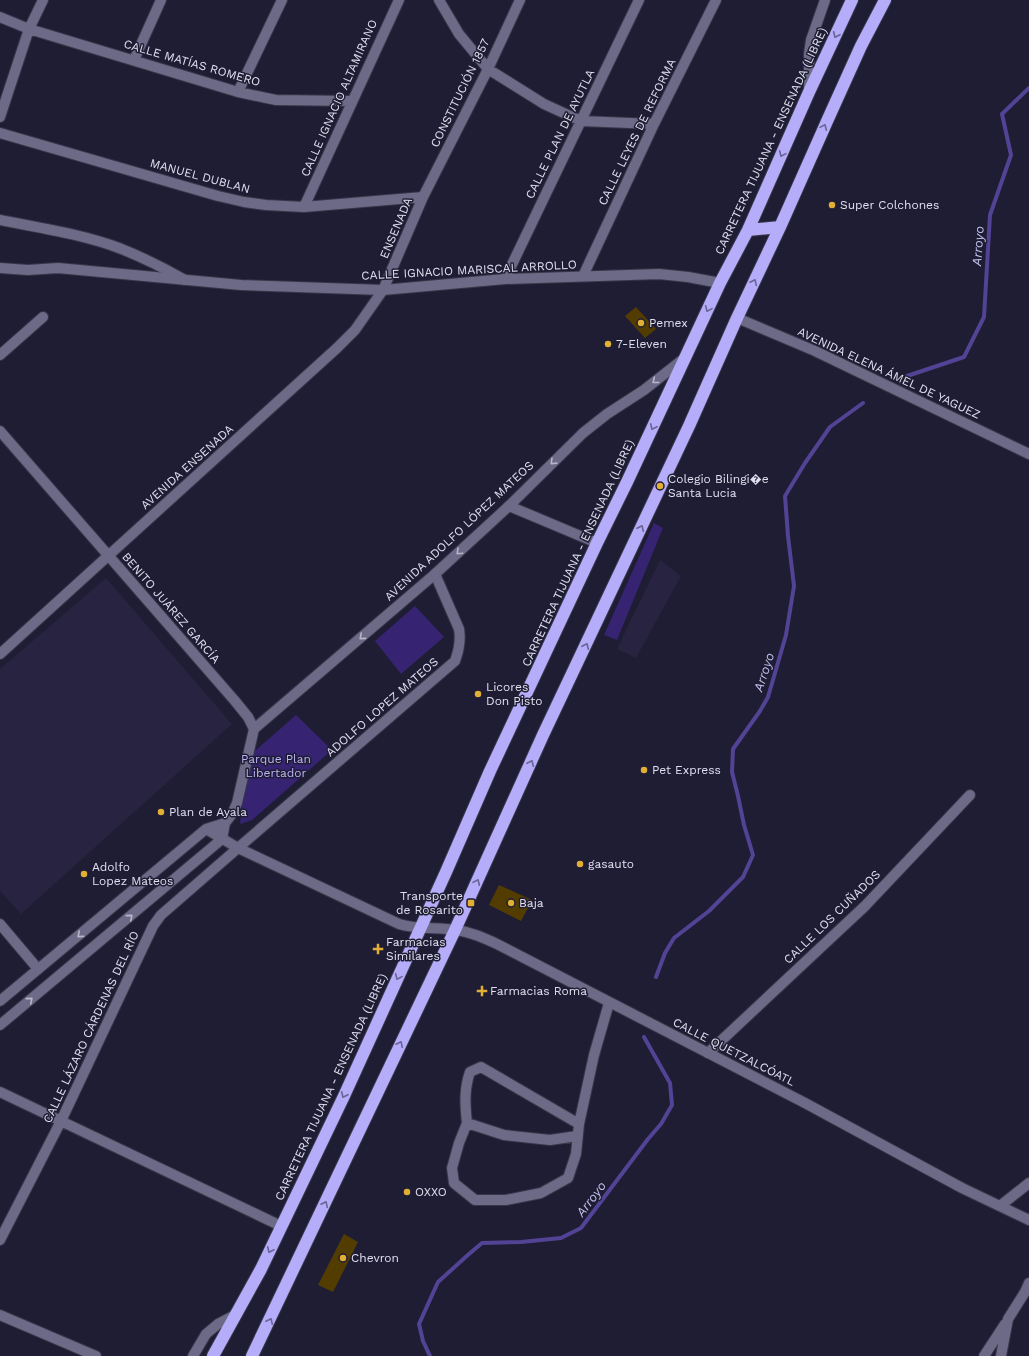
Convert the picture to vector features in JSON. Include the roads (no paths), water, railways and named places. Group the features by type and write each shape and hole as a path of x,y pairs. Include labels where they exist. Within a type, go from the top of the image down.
{"highway":[{"name":"CARRETERA TIJUANA - ENSENADA (LIBRE)","path":"213,1356 261,1269 344,1096 446,872 490,771 720,283 748,230 809,92 852,0"},
{"path":"252,1356 455,930 547,728 689,426 861,46 885,0"},
{"path":"748,230 780,227"}],"street":[{"path":"0,117 29,29 43,0"},
{"path":"134,60 161,0"},
{"path":"238,92 282,0"},
{"name":"CALLE IGNACIO ALTAMIRANO","path":"304,207 399,0"},
{"path":"439,0 460,34 488,69 544,104 581,121 654,124"},
{"name":"CONSTITUCIÓN 1857","path":"423,198 488,69 520,0"},
{"name":"CALLE PLAN DE AYUTLA","path":"506,279 639,0"},
{"name":"CALLE LEYES DE REFORMA","path":"583,276 654,124 716,0"},
{"path":"809,92 809,54 811,40 825,0"},
{"name":"CALLE MATÍAS ROMERO","path":"0,17 29,29 238,92 276,100 352,101"},
{"name":"MANUEL DUBLAN","path":"0,133 218,196 244,202 304,207 423,198"},
{"name":"ENSENADA","path":"383,290 423,198"},
{"path":"0,220 66,232 118,248 154,263 187,280"},
{"name":"CALLE IGNACIO MARISCAL ARROLLO","path":"0,268 28,270 58,268 241,285 383,290 506,279 658,274 688,277 720,283"},
{"name":"AVENIDA ENSENADA","path":"0,654 337,348 355,330 383,290"},
{"path":"0,355 44,317"},
{"name":"AVENIDA ELENA ÁMEL DE YAGUEZ","path":"737,318 815,351 1029,454"},
{"name":"AVENIDA ADOLFO LÓPEZ MATEOS","path":"254,729 436,574 509,506 583,433 607,414 644,390 686,357"},
{"name":"BENITO JUÁREZ GARCÍA","path":"0,430 235,701 248,717 254,729"},
{"path":"509,506 597,543"},
{"name":"ADOLFO LOPEZ MATEOS","path":"238,848 455,661 459,648 459,629 436,574"},
{"path":"0,1025 222,839 225,823 232,814 237,803 254,729"},
{"name":"CALLE LOS CUÑADOS","path":"708,1053 865,906 970,794"},
{"path":"0,1001 206,829 225,823"},
{"path":"206,829 238,848 399,924 420,928"},
{"name":"CALLE LÁZARO CÁRDENAS DEL RÍO","path":"0,1240 61,1121 153,926 161,916 238,848"},
{"path":"0,924 38,969"},
{"name":"CALLE QUETZALCÓATL","path":"420,928 455,930 478,935 497,944 805,1103 962,1188 1029,1220"},
{"path":"579,1124 481,1067 470,1072 467,1079 465,1102 468,1123 459,1143 452,1168 454,1183 475,1200 506,1200 541,1194 568,1178 576,1154 579,1124 594,1055 609,1003"},
{"path":"0,1092 281,1226"},
{"path":"468,1123 504,1135 550,1140 577,1136"},
{"path":"1000,1206 1029,1183"},
{"path":"984,1356 1008,1320 1029,1283"},
{"path":"193,1356 206,1334 218,1324 237,1314"},
{"path":"0,1315 96,1356"},
{"path":"1001,1356 1008,1320"}],"waterway":[{"name":"Arroyo","path":"907,376 964,357 984,317 990,215 1011,155 1002,114 1029,88"},
{"name":"Arroyo","path":"656,977 665,953 674,938 709,911 743,877 753,855 744,825 732,772 733,749 768,697 786,635 794,586 785,496 805,463 830,427 863,403"},
{"name":"Arroyo","path":"430,1356 423,1341 419,1324 438,1282 482,1243 521,1242 561,1238 581,1228 661,1124 672,1105 670,1083 644,1037"}],"place":[{"name":"Super Colchones","path":"832,205"},
{"name":"Pemex","path":"641,323"},
{"name":"7-Eleven","path":"608,344"},
{"name":"Colegio Bilingi�e Santa Lucia","path":"660,486"},
{"name":"Licores Don Pisto","path":"478,694"},
{"name":"Pet Express","path":"644,770"},
{"name":"Plan de Ayala","path":"161,812"},
{"name":"gasauto","path":"580,864"},
{"name":"Adolfo Lopez Mateos","path":"84,874"},
{"name":"Transporte de Rosarito","path":"471,903"},
{"name":"Baja","path":"511,903"},
{"name":"Farmacias Similares","path":"378,949"},
{"name":"Farmacias Roma","path":"482,991"},
{"name":"OXXO","path":"407,1192"},
{"name":"Chevron","path":"343,1258"}],"park label":[{"name":"Parque Plan Libertador","path":"276,766"}]}
